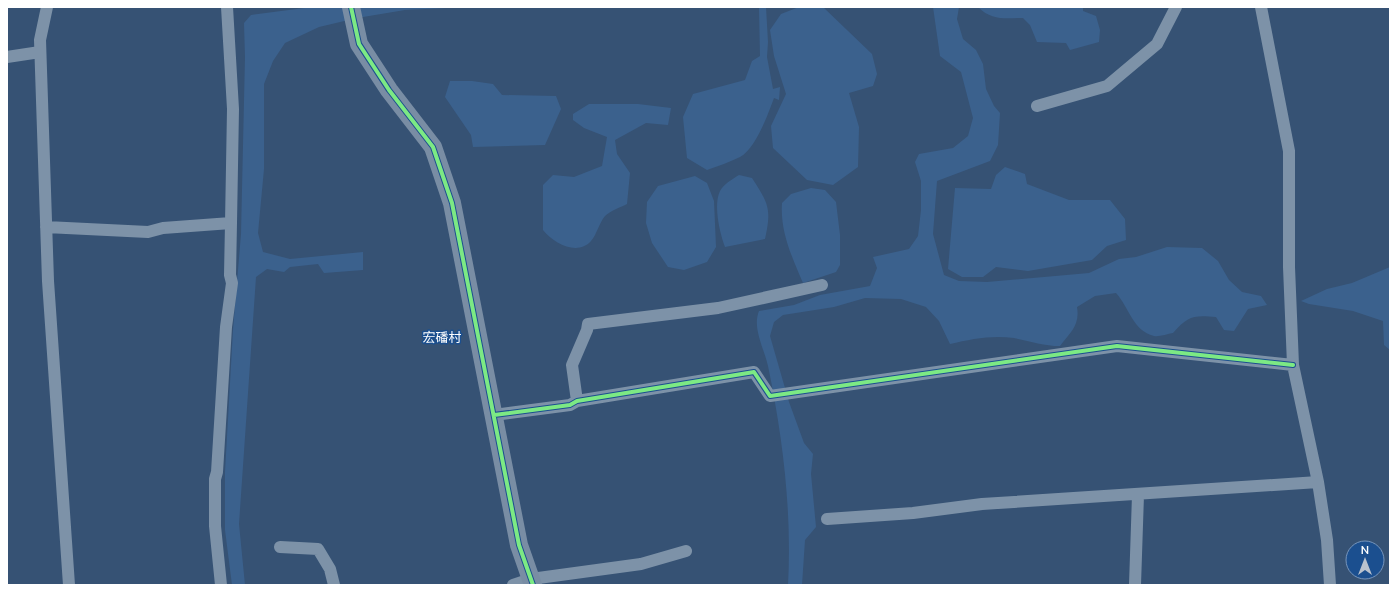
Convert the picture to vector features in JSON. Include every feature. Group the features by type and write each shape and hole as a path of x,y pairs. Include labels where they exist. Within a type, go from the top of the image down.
{"street":[{"path":"47,7 40,40 40,52 48,289 69,585"},
{"path":"221,585 215,526 215,479 217,472 226,327 232,283 230,275 233,109 227,7"},
{"path":"1037,106 1108,86 1157,44 1176,7"},
{"path":"1261,7 1289,151 1289,267 1293,365 1318,482 1327,540 1330,585"},
{"path":"352,14 359,44 389,90 432,147 452,203 519,545 532,582"},
{"path":"7,57 40,52"},
{"path":"46,227 148,232 163,228 231,223"},
{"path":"577,401 572,365 587,330 588,324 718,308 822,286"},
{"path":"494,415 570,404 577,401 754,372 770,396 1117,346 1293,365"},
{"path":"827,519 913,513 982,504 1138,495 1318,482"},
{"path":"1135,585 1138,495"},
{"path":"280,547 318,549 330,569 334,585"},
{"path":"513,585 641,564 686,551"}],"water":[{"path":"312,7 467,7 405,10 357,18 319,27 285,43 273,61 264,84 264,169 258,233 263,252 290,259 363,252 363,270 324,273 318,264 290,267 284,272 267,269 256,277 239,524 245,585 232,585 225,530 225,472 233,330 241,234 245,57 244,23 251,15"},
{"path":"759,7 766,7 768,42 767,57 773,89 780,87 779,100 774,98 761,130 746,153 736,159 707,170 687,158 683,117 693,94 745,80 752,61 760,56"},
{"path":"799,7 823,7 872,54 877,74 873,86 849,93 859,127 858,167 833,185 807,180 773,148 771,126 786,94 774,56 770,30 781,14"},
{"path":"933,7 959,7 957,19 963,39 976,50 983,64 986,89 994,106 1000,113 998,145 990,161 937,181 933,234 944,275 959,281 987,282 1089,273 1119,259 1136,257 1167,247 1202,248 1218,261 1229,280 1242,292 1261,296 1267,305 1248,309 1234,331 1224,330 1216,317 1202,316 1187,320 1173,333 1154,336 1141,329 1136,324 1116,293 1095,296 1077,307 1078,313 1076,324 1060,346 1014,338 998,337 974,339 950,344 939,321 926,307 901,299 865,298 834,307 783,315 774,322 770,336 789,402 804,443 813,454 811,474 816,527 805,540 802,585 788,585 789,530 782,448 768,366 759,338 757,318 759,311 794,305 820,295 870,286 877,268 873,257 909,249 918,236 921,210 921,181 915,162 919,154 953,148 968,136 973,118 961,72 940,56"},
{"path":"978,7 1083,7 1083,11 1096,16 1100,30 1099,42 1070,50 1066,43 1037,42 1030,25 1023,18 994,17 988,15"},
{"path":"450,81 472,81 493,84 502,95 556,96 561,109 545,145 473,147 471,135 445,97"},
{"path":"589,104 638,104 671,108 668,125 646,123 615,140 617,154 630,173 627,204 605,216 591,241 580,248 573,248 553,240 543,230 543,185 553,175 574,177 602,166 607,137 584,128 573,120 573,114"},
{"path":"1005,167 1025,174 1027,184 1069,200 1110,200 1125,219 1126,240 1107,246 1092,260 1028,271 996,267 983,277 962,277 948,269 955,188 991,189 996,175"},
{"path":"739,175 752,178 762,194 768,213 767,229 765,239 725,247 718,219 718,197 724,186"},
{"path":"695,176 707,183 714,201 716,247 707,262 684,270 668,267 652,243 646,223 647,202 658,186"},
{"path":"811,188 825,190 836,202 840,235 840,265 836,272 803,283 791,254 785,234 782,203 791,194"},
{"path":"1390,267 1390,350 1384,345 1383,321 1353,311 1309,304 1301,301 1327,289 1352,283"}],"cycle path":[{"path":"351,7 359,44 389,90 433,147 452,203 519,545 533,585"},
{"path":"494,415 570,405 577,401 754,372 770,396 1117,346 1293,365"}],"district":[{"name":"宏磻村","path":"442,337"}]}
